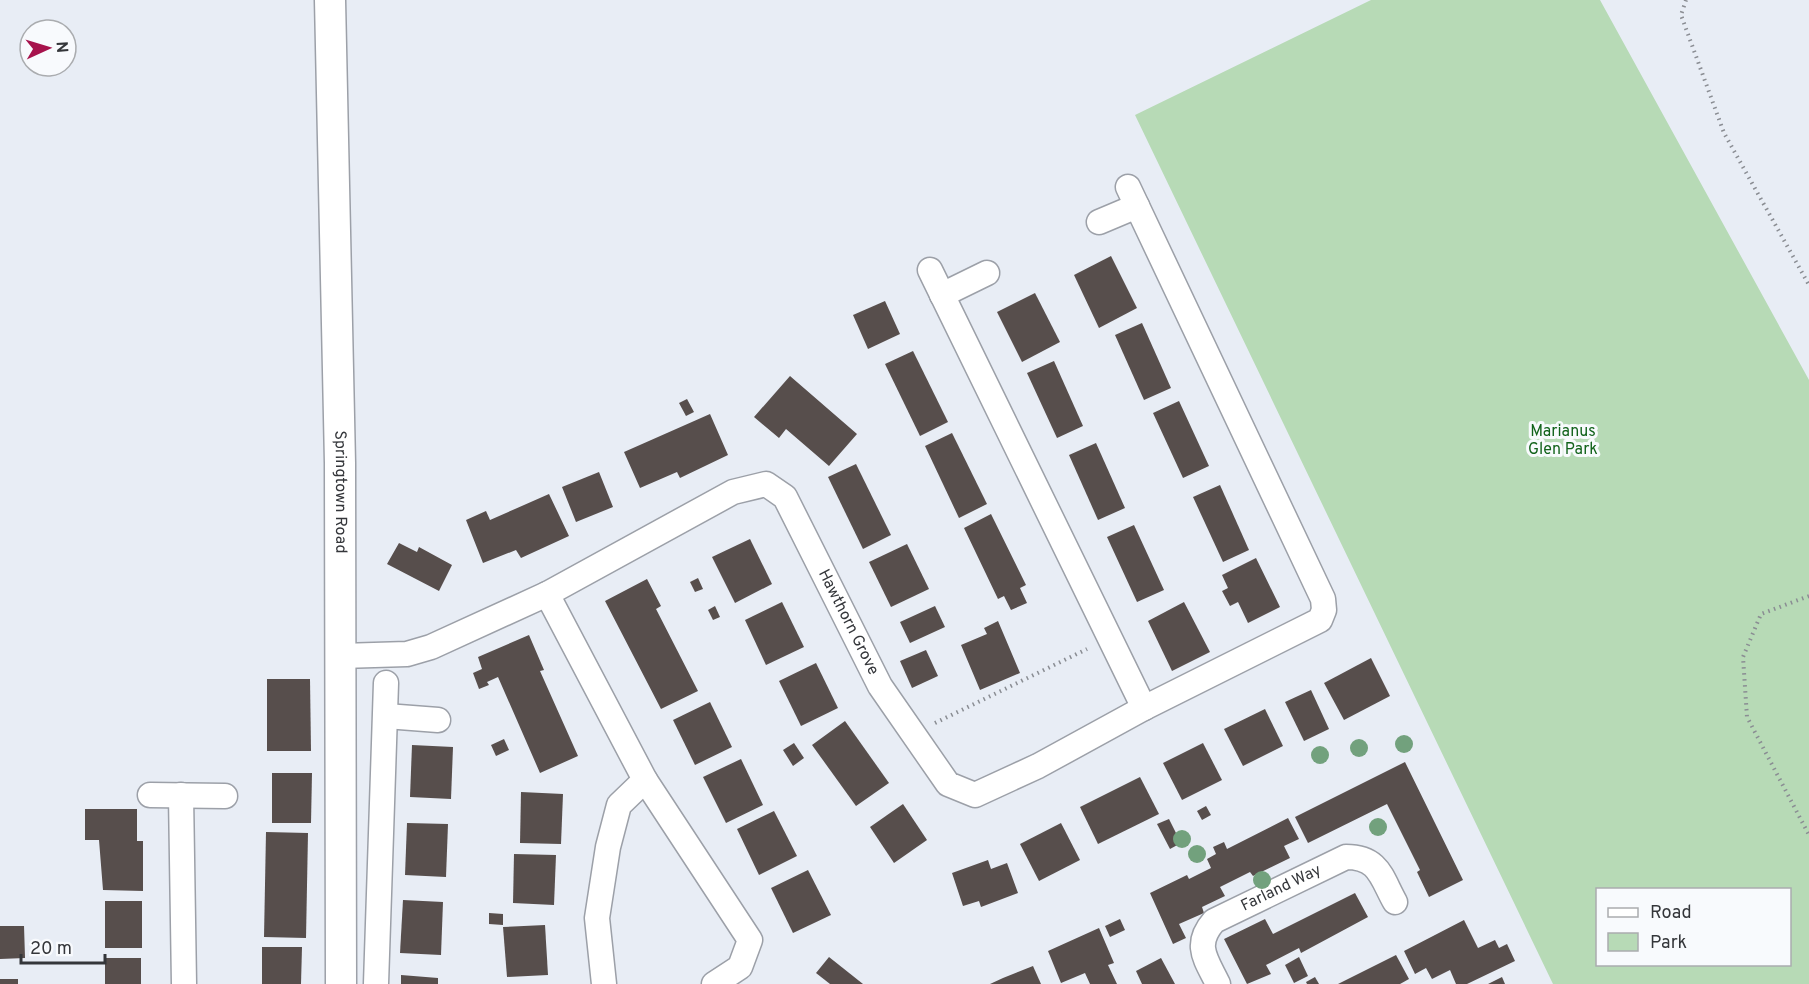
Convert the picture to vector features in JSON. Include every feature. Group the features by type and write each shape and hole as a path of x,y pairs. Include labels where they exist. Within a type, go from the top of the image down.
{"street":[{"name":"Springtown Road","path":"330,0 340,463 341,984"},
{"name":"Hawthorn Grove","path":"341,656 407,654 431,648 547,594 733,492 766,484 785,497 880,686 948,784 975,795 1038,766 1144,708 1320,620 1324,610 1323,599 1132,197 1099,222"},
{"path":"930,270 1144,708"},
{"path":"942,295 987,273"},
{"path":"547,594 645,780 750,940 740,967 714,984"},
{"path":"376,984 386,683"},
{"path":"386,716 438,720"},
{"path":"604,984 597,918 608,848 619,805 645,780"},
{"path":"150,795 225,796"},
{"path":"181,795 184,984"},
{"name":"Farland Way","path":"1218,984 1202,952 1204,933 1214,921 1346,857 1362,857 1375,864 1395,902"}],"path":[{"path":"1686,0 1681,15 1724,133 1809,285"},
{"path":"1809,596 1761,614 1743,657 1747,717 1809,835"},
{"path":"913,734 1109,638"}],"green space":[{"name":"Marianus Glen Park","path":"1371,0 1600,0 1809,380 1809,984 1553,984 1135,115"}],"building":[{"path":"1111,256 1137,308 1099,328 1074,275"},
{"path":"1035,293 1060,342 1022,362 997,312"},
{"path":"885,301 900,334 868,349 853,315"},
{"path":"1142,323 1171,388 1144,400 1115,335"},
{"path":"913,351 948,422 920,436 885,364"},
{"path":"1054,361 1083,426 1057,438 1027,373"},
{"path":"790,376 857,434 829,466 786,429 779,438 754,417"},
{"path":"687,399 694,412 686,416 679,403"},
{"path":"1179,401 1209,466 1183,478 1153,413"},
{"path":"710,414 728,455 680,478 677,472 640,488 624,452"},
{"path":"952,433 987,504 959,518 925,446"},
{"path":"1096,443 1125,508 1098,520 1069,455"},
{"path":"856,464 891,535 863,549 828,477"},
{"path":"599,472 613,507 576,522 562,487"},
{"path":"1220,485 1249,550 1223,562 1193,497"},
{"path":"549,494 569,536 521,558 516,550 483,563 466,520 486,511 490,520"},
{"path":"991,514 1026,585 1020,588 1027,603 1011,610 1004,596 998,599 964,528"},
{"path":"1134,525 1164,590 1137,602 1107,537"},
{"path":"750,539 772,584 735,603 712,557"},
{"path":"399,543 417,552 419,547 452,565 439,591 387,564"},
{"path":"907,544 929,589 891,607 869,562"},
{"path":"1256,558 1280,607 1248,623 1238,602 1230,606 1222,591 1228,588 1222,575"},
{"path":"698,578 703,589 695,592 690,582"},
{"path":"647,579 661,606 656,609 698,691 661,709 605,601"},
{"path":"782,602 804,647 766,665 745,620"},
{"path":"1184,602 1210,652 1172,671 1148,621"},
{"path":"715,606 720,617 713,620 708,610"},
{"path":"935,606 945,627 910,643 900,622"},
{"path":"998,621 1020,673 980,690 961,645 987,634 984,628"},
{"path":"529,635 544,670 540,671 578,756 540,773 498,677 487,682 489,685 479,689 473,673 482,669 478,657"},
{"path":"926,650 938,676 912,688 900,661"},
{"path":"1371,658 1390,696 1344,720 1324,683"},
{"path":"816,663 838,708 801,726 779,681"},
{"path":"267,679 310,679 311,751 267,751"},
{"path":"1311,690 1329,729 1304,741 1285,702"},
{"path":"710,702 732,747 695,765 673,720"},
{"path":"1265,709 1283,746 1243,766 1224,729"},
{"path":"845,721 889,783 856,806 812,745"},
{"path":"504,739 509,750 496,756 491,745"},
{"path":"794,743 804,758 793,766 783,750"},
{"path":"1203,743 1222,780 1182,800 1163,763"},
{"path":"412,745 453,747 451,799 410,797"},
{"path":"741,759 763,805 726,823 703,777"},
{"path":"1405,762 1463,880 1429,897 1417,872 1420,870 1387,804 1308,843 1295,817"},
{"path":"272,773 312,773 311,823 272,823"},
{"path":"1140,777 1159,814 1098,844 1080,807"},
{"path":"521,792 563,794 561,844 520,843"},
{"path":"903,804 927,840 894,863 870,827"},
{"path":"1206,806 1211,815 1202,820 1197,811"},
{"path":"85,809 137,809 137,841 143,841 143,891 103,890 99,840 85,840"},
{"path":"774,811 797,856 759,875 737,829"},
{"path":"1288,818 1299,839 1284,846 1290,858 1253,876 1250,872 1220,887 1225,896 1202,907 1204,913 1179,924 1186,938 1173,944 1150,893 1187,875 1189,879 1211,868 1207,859 1216,854 1213,847 1224,842 1227,849"},
{"path":"1169,819 1181,843 1170,849 1157,824"},
{"path":"407,823 448,824 446,877 405,875"},
{"path":"1061,823 1080,860 1039,881 1020,844"},
{"path":"266,832 308,833 306,938 264,937"},
{"path":"514,854 556,855 554,905 513,903"},
{"path":"988,860 991,869 1007,863 1018,893 981,907 979,901 963,906 952,873"},
{"path":"808,870 831,915 793,933 771,888"},
{"path":"1355,893 1368,917 1301,953 1299,948 1266,965 1271,974 1247,984 1224,939 1265,919 1273,934"},
{"path":"403,900 443,902 441,955 400,953"},
{"path":"105,901 142,901 142,948 105,948"},
{"path":"489,913 503,914 503,925 489,924"},
{"path":"1120,919 1125,930 1110,937 1105,926"},
{"path":"1464,920 1478,948 1495,940 1499,948 1507,944 1515,961 1467,984 1456,984 1450,970 1432,979 1426,968 1415,974 1404,951"},
{"path":"545,925 548,975 507,977 503,927"},
{"path":"0,926 24,926 25,958 0,959"},
{"path":"1099,928 1114,963 1108,965 1117,984 1090,984 1085,973 1061,983 1048,951"},
{"path":"262,947 302,947 301,984 262,984"},
{"path":"1396,955 1409,979 1400,984 1338,984"},
{"path":"829,957 863,984 830,984 816,973"},
{"path":"1299,957 1308,976 1294,983 1285,965"},
{"path":"105,958 141,958 141,984 105,984"},
{"path":"1161,958 1175,984 1142,984 1136,971"},
{"path":"1033,966 1041,984 990,984 1003,978"},
{"path":"401,975 438,978 438,984 401,984"},
{"path":"1315,977 1319,984 1307,984 1306,982"},
{"path":"1502,977 1505,984 1488,984"},
{"path":"0,979 18,979 18,984 0,984"}]}
